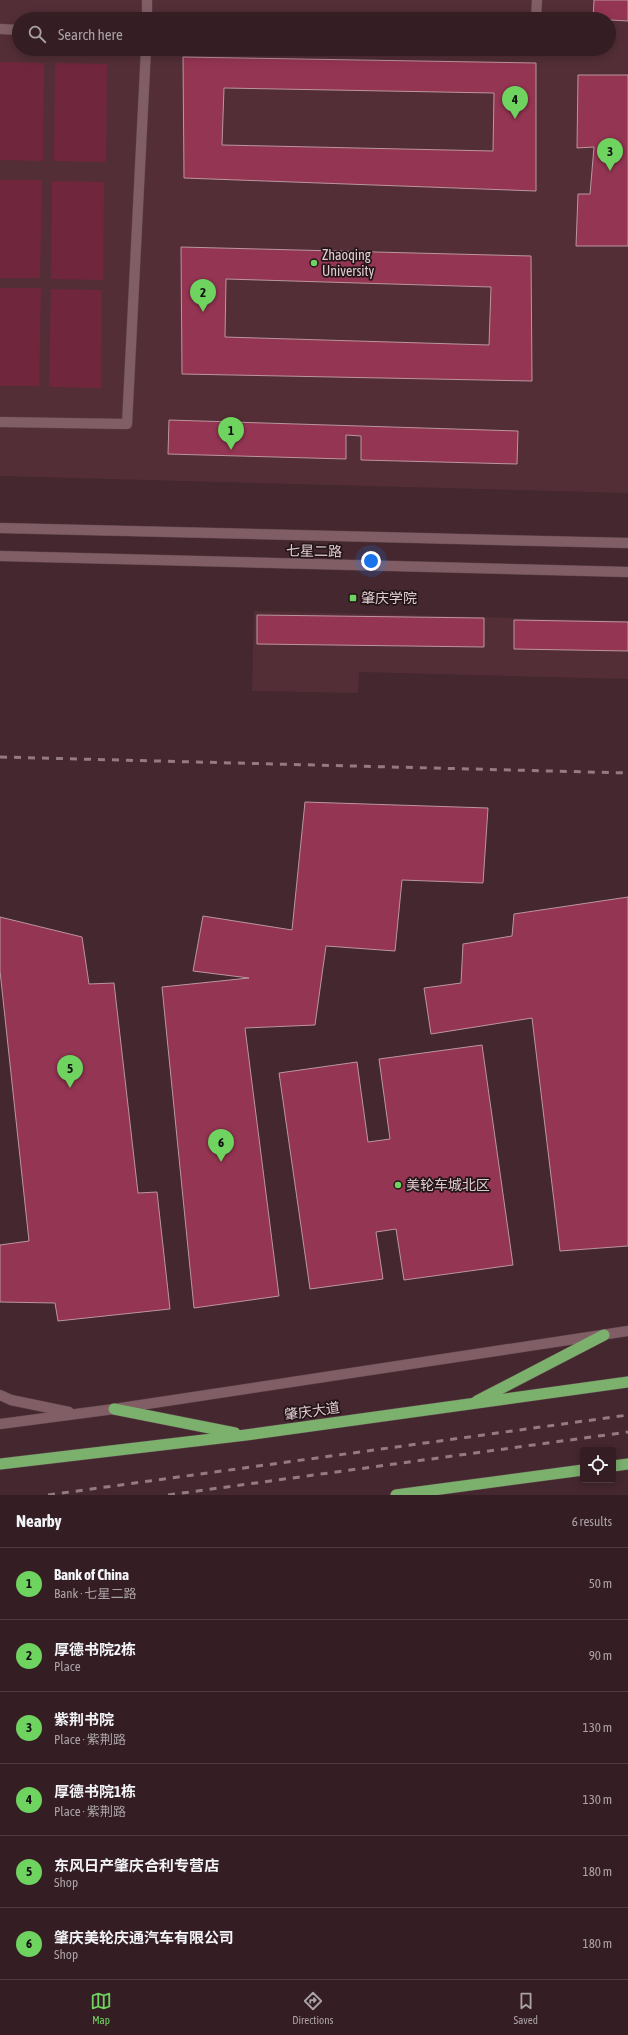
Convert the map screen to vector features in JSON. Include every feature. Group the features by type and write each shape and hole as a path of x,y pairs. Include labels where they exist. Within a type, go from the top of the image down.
{"highway":[{"path":"470,1405 604,1334"},
{"name":"肇庆大道","path":"0,1464 246,1435 628,1382"},
{"path":"114,1409 246,1435"},
{"path":"616,1466 628,1464"},
{"path":"396,1495 580,1470"}],"street":[{"path":"147,0 147,12"},
{"path":"536,12 537,0"},
{"path":"0,29 12,30"},
{"path":"0,422 127,424 146,56"},
{"name":"七星二路","path":"0,528 628,543"},
{"name":"七星二路","path":"0,556 628,572"},
{"path":"0,1424 114,1409 628,1331"},
{"path":"0,1395 11,1400 77,1414"}],"shaded area":[{"name":"Zhaoqing University","path":"0,0 628,0 628,493 0,476"},
{"path":"0,62 44,63 43,161 0,160"},
{"path":"55,63 107,64 106,162 54,161"},
{"path":"0,180 42,180 40,278 0,278"},
{"path":"52,181 104,182 103,280 51,279"},
{"path":"0,288 41,288 39,386 0,386"},
{"path":"51,289 102,290 101,388 49,387"},
{"path":"254,611 628,621 628,679 359,672 358,693 252,691"}],"building":[{"path":"594,0 628,0 628,21 616,20 616,12 593,12"},
{"path":"183,57 536,63 536,191 184,178","holes":["224,88 494,93 493,151 222,145"]},
{"path":"578,75 628,75 628,246 576,246 578,194 590,194 594,147 577,148"},
{"path":"181,247 531,256 532,381 182,374","holes":["226,279 491,287 489,345 225,337"]},
{"path":"169,420 518,431 517,464 361,460 361,436 346,435 346,459 168,454"},
{"path":"257,615 484,618 484,647 257,644"},
{"path":"514,620 628,622 628,651 514,649"},
{"path":"305,802 488,808 483,883 402,880 395,951 326,946 315,1025 245,1028 279,1296 194,1308 162,987 249,978 193,971 203,916 292,930"},
{"path":"628,897 628,1246 560,1251 532,1018 431,1034 424,988 461,983 463,944 512,936 514,914"},
{"path":"0,917 82,937 89,984 114,983 138,1193 157,1192 170,1309 58,1321 55,1303 0,1302 0,1245 29,1241 0,971"},
{"name":"美轮车城北区","path":"482,1045 513,1265 404,1280 396,1229 376,1232 383,1279 310,1289 279,1073 357,1062 368,1142 390,1139 379,1059"}],"railway":[{"path":"0,757 628,773"},
{"path":"48,1495 628,1415"},
{"path":"168,1495 628,1432"}],"place":[{"name":"厚德书院1栋","path":"515,119"},
{"name":"紫荆书院","path":"610,171"},
{"name":"Zhaoqing University","path":"314,263"},
{"name":"厚德书院2栋","path":"203,312"},
{"name":"Bank of China","path":"231,450"},
{"name":"肇庆学院","path":"353,598"},
{"name":"东风日产肇庆合利专营店","path":"70,1088"},
{"name":"肇庆美轮庆通汽车有限公司","path":"221,1162"},
{"name":"美轮车城北区","path":"398,1185"}]}
